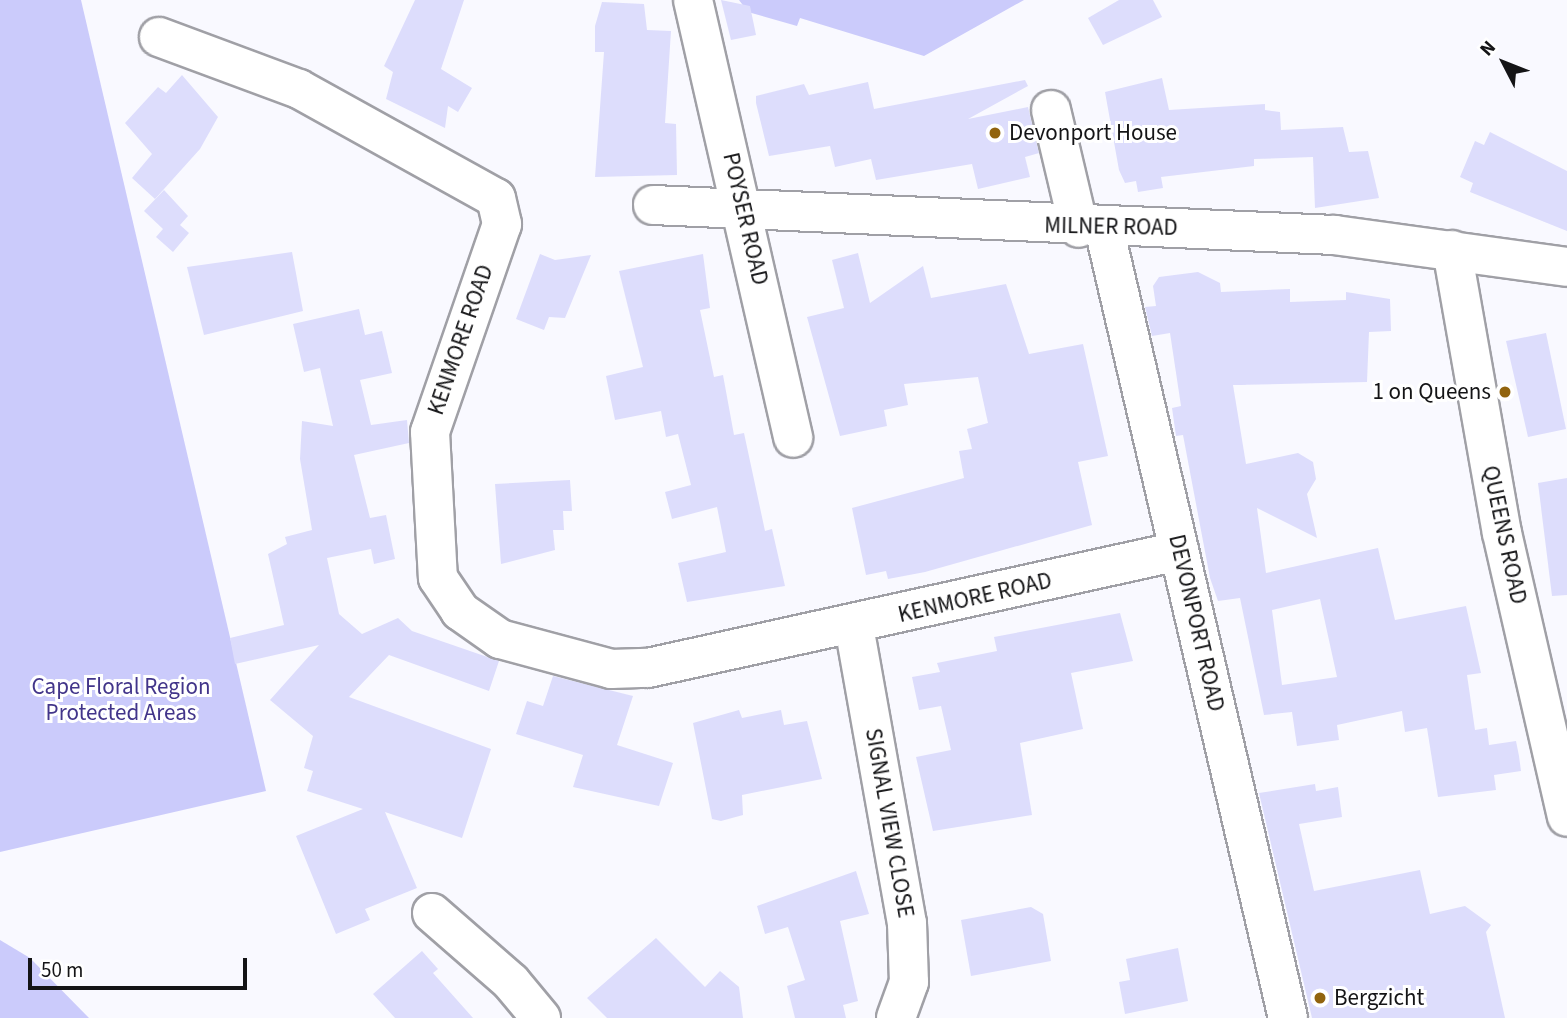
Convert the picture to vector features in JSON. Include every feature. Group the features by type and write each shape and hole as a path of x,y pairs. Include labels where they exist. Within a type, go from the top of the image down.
{"street":[{"name":"POYSER ROAD","path":"692,0 746,212 793,438"},
{"name":"KENMORE ROAD","path":"159,37 299,89 496,198 502,225 430,432 434,559 438,578 470,620 499,639 628,671 854,626 1179,551"},
{"name":"DEVONPORT ROAD","path":"1051,110 1091,228 1179,551 1288,1018"},
{"name":"MILNER ROAD","path":"653,205 746,212 1091,228 1334,235 1567,267"},
{"name":"QUEENS ROAD","path":"1452,250 1502,533 1567,817"},
{"name":"SIGNAL VIEW CLOSE","path":"854,626 907,923 909,982 896,1018"},
{"path":"432,913 511,982 541,1018"}],"green space":[{"name":"Cape Floral Region Protected Areas","path":"0,0 81,0 266,791 0,852"},
{"path":"739,0 1024,0 924,56 800,18 797,26 748,12"},
{"path":"0,940 30,958 89,1018 0,1018"}],"building":[{"path":"415,0 464,0 441,69 472,88 458,112 448,106 445,128 386,99 393,72 384,66"},
{"path":"721,0 750,6 756,35 731,40"},
{"path":"1119,0 1153,0 1162,17 1103,45 1088,18"},
{"path":"602,2 644,4 647,30 671,31 665,123 676,124 677,175 595,177 604,52 595,52 595,26"},
{"path":"182,75 218,117 200,149 155,199 132,178 152,154 125,123 158,87 166,93"},
{"path":"1162,78 1169,110 1265,104 1265,110 1280,112 1281,130 1343,127 1349,152 1368,151 1379,198 1315,208 1313,157 1254,159 1254,166 1161,177 1163,188 1138,192 1136,181 1125,183 1119,170 1105,92"},
{"path":"1025,80 1028,86 968,119 1028,107 1039,153 1025,157 1030,177 978,189 972,164 876,180 871,159 835,167 830,146 769,156 756,103 756,96 804,84 809,95 868,82 874,109"},
{"path":"1490,132 1567,171 1567,231 1470,192 1473,183 1460,177 1475,141 1484,145"},
{"path":"164,190 188,216 180,225 189,233 173,252 156,237 163,229 144,211"},
{"path":"292,252 303,311 204,335 187,267"},
{"path":"858,253 870,303 923,266 931,298 1006,284 1029,354 1083,344 1108,456 1078,462 1092,525 925,572 888,579 886,571 866,575 852,508 964,478 959,451 972,449 967,429 988,423 978,377 904,384 908,405 884,410 887,426 840,436 807,317 844,308 832,260"},
{"path":"540,254 555,260 591,255 565,318 549,317 544,330 516,319"},
{"path":"703,254 710,308 700,310 714,377 723,375 734,435 744,433 765,531 772,529 785,586 687,602 678,563 726,552 717,507 672,519 665,492 691,485 678,434 666,437 661,411 615,420 606,376 643,367 619,271"},
{"path":"1198,272 1220,283 1221,292 1290,289 1290,302 1346,300 1346,292 1390,299 1391,331 1369,332 1367,382 1233,385 1246,464 1298,453 1313,462 1316,479 1307,494 1317,538 1257,508 1266,573 1378,548 1395,620 1466,606 1481,673 1467,675 1475,730 1487,728 1489,745 1516,741 1519,756 1521,771 1494,775 1496,790 1438,797 1427,728 1405,732 1402,711 1337,725 1339,740 1297,746 1292,712 1264,715 1240,598 1218,601 1210,578 1183,435 1176,436 1172,408 1181,406 1170,333 1152,336 1145,307 1156,306 1153,286 1159,277","holes":["1320,599 1337,677 1282,685 1272,610"]},
{"path":"359,309 365,335 382,331 392,373 360,380 371,425 407,420 409,443 354,455 370,518 386,515 395,559 374,564 371,549 327,558 339,614 362,634 398,618 412,631 499,661 489,691 389,655 349,697 491,749 462,838 385,812 417,888 365,909 370,920 336,934 296,836 363,809 307,791 313,771 304,768 313,736 270,700 319,645 235,664 230,638 284,625 268,554 287,544 285,537 312,530 300,459 302,421 333,426 320,368 304,372 293,324"},
{"path":"1546,333 1566,429 1528,437 1506,341"},
{"path":"1567,478 1567,595 1552,596 1538,483"},
{"path":"570,480 572,511 563,511 564,530 553,530 555,550 501,564 495,484"},
{"path":"1120,613 1133,661 1071,673 1083,729 1020,743 1032,815 933,831 916,757 951,750 941,706 919,710 912,677 940,672 937,663 997,651 994,637"},
{"path":"553,676 633,696 617,745 673,763 659,806 573,787 583,755 516,734 527,701 543,706"},
{"path":"739,710 742,718 781,710 784,725 807,721 822,779 742,795 743,815 721,821 712,819 693,723"},
{"path":"1315,784 1316,791 1338,787 1342,817 1299,824 1314,891 1420,870 1430,914 1465,906 1491,925 1486,932 1505,1018 1312,1018 1259,793"},
{"path":"856,871 869,914 840,921 858,1001 843,1005 846,1018 795,1018 787,986 805,980 788,927 765,934 757,906"},
{"path":"1031,907 1043,914 1051,961 971,976 961,920"},
{"path":"656,938 705,987 720,971 739,987 743,1018 607,1018 587,998"},
{"path":"1178,948 1188,1001 1125,1014 1119,982 1130,980 1126,959"},
{"path":"422,951 438,969 433,973 473,1018 395,1018 373,994"}],"place":[{"name":"Devonport House","path":"995,133"},
{"name":"1 on Queens","path":"1505,392"},
{"name":"Bergzicht","path":"1320,998"}]}
